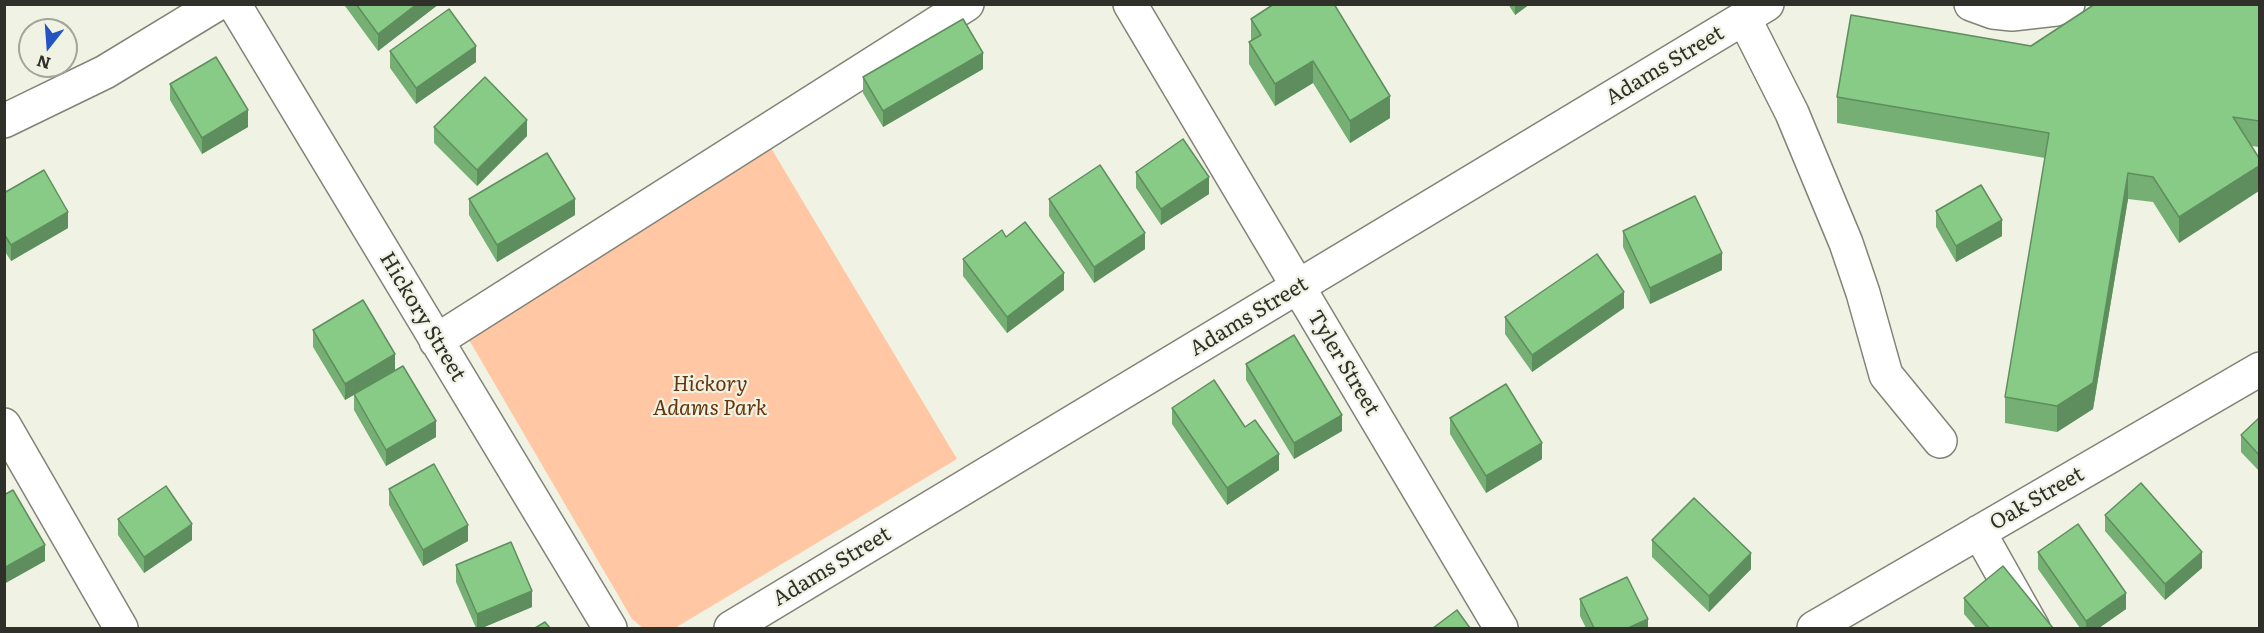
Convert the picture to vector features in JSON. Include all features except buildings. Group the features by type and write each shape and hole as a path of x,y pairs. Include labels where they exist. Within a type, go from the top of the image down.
{"street":[{"path":"4,121 105,72 217,4"},
{"name":"Hickory Street","path":"234,4 610,628"},
{"path":"436,341 967,4"},
{"name":"Tyler Street","path":"1130,4 1501,628"},
{"path":"1971,4 1993,12 2012,14 2035,13 2068,4"},
{"path":"1755,11 1792,113 1846,243 1886,375 1940,441"},
{"name":"Adams Street","path":"730,628 1755,11"},
{"name":"Oak Street","path":"1814,628 2259,369"},
{"path":"4,425 121,628"},
{"path":"1979,532 2032,628"}],"green space":[{"name":"Hickory Adams Park","path":"771,148 957,459 675,628 643,628 632,619 465,333"}]}
